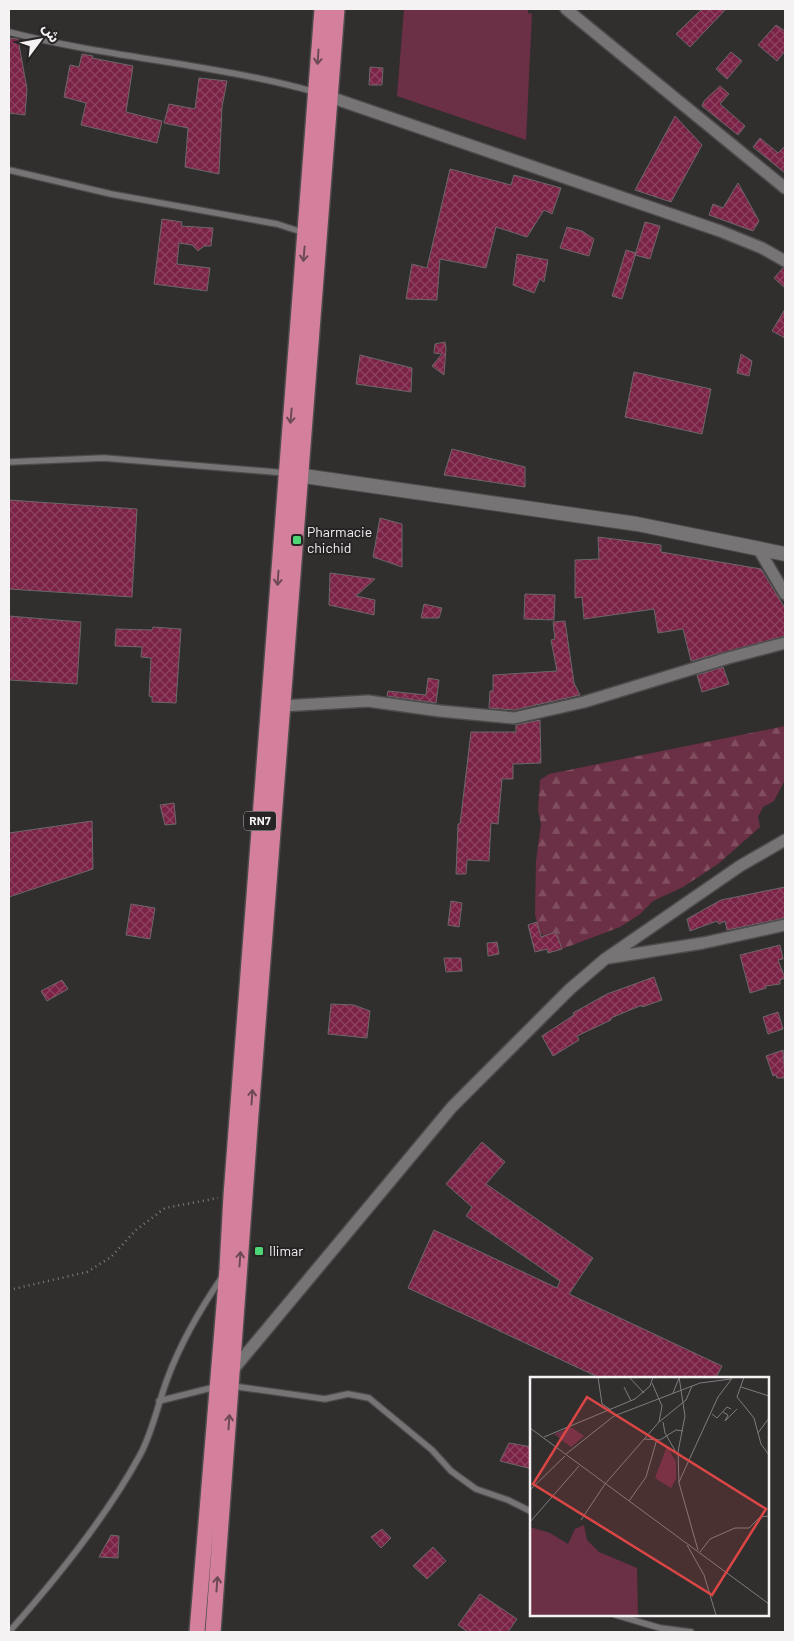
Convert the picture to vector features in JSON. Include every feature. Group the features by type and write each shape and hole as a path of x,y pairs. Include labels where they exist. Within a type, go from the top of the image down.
{"highway":[{"name":"RN7","path":"197,1632 227,1381 227,1269 231,1196 322,9"},
{"name":"RN7","path":"213,1632 227,1381 337,9"}],"street":[{"path":"566,9 785,188"},
{"path":"330,96 720,231 762,248 785,260"},
{"path":"286,473 637,524 785,554"},
{"path":"758,548 785,594"},
{"path":"282,706 368,701 440,711 514,718 584,702 718,660 785,643"},
{"path":"227,1381 452,1107 556,1003 605,958 740,866 785,840"},
{"path":"605,958 703,943 785,925"}],"lane":[{"path":"9,32 58,44 267,79 315,92"},
{"path":"9,170 111,194 276,224 306,233"},
{"path":"9,462 104,458 286,473"},
{"path":"9,1632 41,1596 105,1509 139,1456 169,1374 199,1312 227,1269"},
{"path":"159,1401 227,1381 325,1399 348,1394 369,1398 432,1450 451,1471 476,1489 508,1500 530,1511"},
{"path":"619,1616 660,1628 691,1632"}],"path":[{"path":"9,1290 87,1272 111,1257 136,1230 165,1208 231,1196"}],"green space":[{"path":"404,9 528,9 528,13 532,14 526,140 397,96"},
{"path":"785,726 785,780 774,801 763,807 758,817 760,827 718,864 683,887 653,901 639,915 620,927 562,949 540,933 535,915 536,861 541,824 538,810 540,780 549,774"}],"building":[{"path":"702,9 726,9 690,47 676,34"},
{"path":"776,25 785,31 785,51 777,61 758,45"},
{"path":"9,38 18,39 27,89 25,115 9,113"},
{"path":"731,52 742,61 727,79 716,69"},
{"path":"82,54 93,56 92,58 133,66 126,112 162,121 157,143 81,125 86,103 64,97 70,65 79,67"},
{"path":"370,67 383,68 382,85 369,85"},
{"path":"199,78 227,81 222,107 219,174 185,167 188,128 164,123 169,104 195,109"},
{"path":"720,86 729,94 720,104 745,126 738,135 702,106 704,101"},
{"path":"675,116 702,145 671,202 635,190"},
{"path":"760,138 778,153 785,146 785,173 753,147"},
{"path":"450,169 511,185 514,175 561,188 552,214 544,210 527,237 496,227 486,268 440,259 437,300 406,299 412,264 427,268"},
{"path":"738,183 759,221 753,231 709,215 713,204 723,208"},
{"path":"162,219 182,222 181,226 213,228 211,246 204,246 198,251 192,245 179,243 177,264 210,268 207,291 154,284"},
{"path":"645,222 660,226 650,259 635,255"},
{"path":"567,227 582,231 594,239 589,256 560,248"},
{"path":"626,250 636,253 622,299 612,296"},
{"path":"517,254 548,260 544,282 540,279 534,293 513,285"},
{"path":"785,268 785,288 774,278"},
{"path":"785,309 785,338 772,331"},
{"path":"445,342 444,375 432,366 442,354 434,353 435,344"},
{"path":"741,354 752,361 749,376 737,373"},
{"path":"360,355 412,368 411,392 356,384"},
{"path":"634,372 711,389 702,434 625,417"},
{"path":"452,449 525,467 525,487 444,475"},
{"path":"9,500 137,509 132,597 9,589"},
{"path":"380,518 402,524 402,567 373,557"},
{"path":"598,537 661,545 661,552 761,569 785,608 785,636 691,661 683,629 658,633 654,609 584,619 582,597 575,598 575,560 599,559"},
{"path":"330,573 375,579 356,596 375,600 374,615 329,605"},
{"path":"525,594 555,595 554,620 524,619"},
{"path":"424,604 442,608 439,618 421,618"},
{"path":"9,616 81,622 77,684 9,680"},
{"path":"565,621 574,683 580,695 514,710 489,708 490,691 493,691 493,675 557,671 551,640 555,639 553,622"},
{"path":"153,627 181,629 176,703 152,702 152,697 149,696 151,658 141,657 142,647 115,646 116,629 152,630"},
{"path":"723,667 729,684 702,692 697,675"},
{"path":"428,678 439,680 436,703 387,696 388,691 426,695"},
{"path":"540,720 541,763 513,764 513,779 502,779 498,824 491,823 489,861 467,860 466,874 456,874 458,824 460,824 471,732 516,732 516,725"},
{"path":"174,803 176,824 165,825 160,805"},
{"path":"92,821 93,869 9,897 9,833"},
{"path":"785,887 785,918 727,930 725,921 719,924 717,921 690,931 687,919 721,900"},
{"path":"451,901 462,903 459,927 448,925"},
{"path":"131,904 155,908 150,939 126,935"},
{"path":"537,922 541,937 556,932 562,949 548,953 547,949 535,952 528,925"},
{"path":"497,942 499,954 488,956 487,943"},
{"path":"780,945 783,959 778,960 785,978 780,980 780,984 766,986 766,988 750,993 740,955"},
{"path":"444,958 461,958 462,971 446,972"},
{"path":"654,977 662,1000 642,1007 642,1005 611,1018 611,1020 577,1036 579,1040 553,1056 542,1036 574,1015 573,1013 607,994"},
{"path":"62,980 68,989 47,1001 41,991"},
{"path":"331,1004 354,1005 370,1011 367,1038 328,1034"},
{"path":"778,1012 783,1029 768,1034 763,1017"},
{"path":"783,1050 785,1078 777,1078 776,1075 773,1076 766,1056"},
{"path":"482,1142 505,1162 486,1184 593,1258 569,1294 722,1366 716,1377 598,1377 408,1288 434,1230 557,1288 560,1281 466,1216 472,1207 446,1184"},
{"path":"509,1443 530,1447 530,1468 500,1461"},
{"path":"382,1529 391,1538 381,1548 371,1537"},
{"path":"111,1535 119,1536 118,1558 99,1557"},
{"path":"433,1547 446,1561 427,1579 413,1566"},
{"path":"480,1594 517,1619 508,1632 468,1632 458,1625"}],"place":[{"name":"Pharmacie chichid","path":"297,540"},
{"name":"Ilimar","path":"259,1251"}]}
